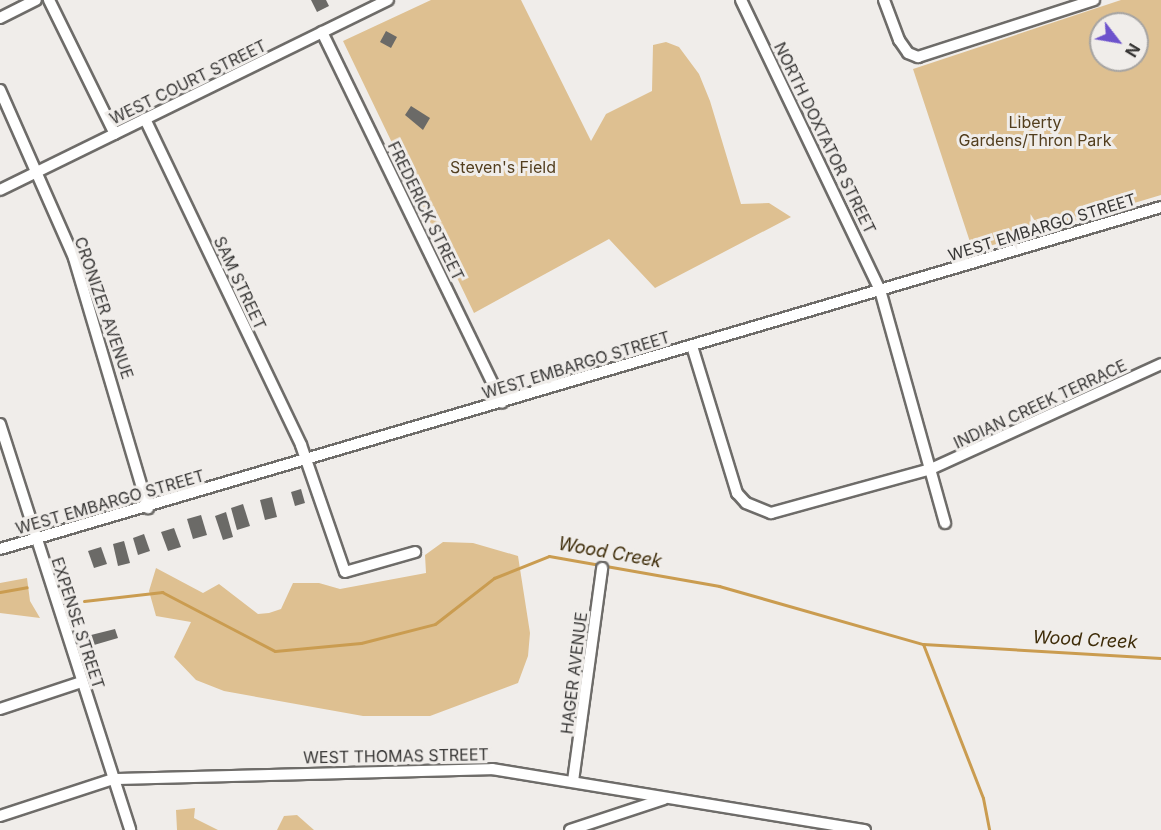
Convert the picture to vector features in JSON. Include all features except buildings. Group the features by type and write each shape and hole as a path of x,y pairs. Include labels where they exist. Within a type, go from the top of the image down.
{"street":[{"path":"0,18 36,0"},
{"path":"49,0 115,134"},
{"name":"WEST COURT STREET","path":"0,190 388,0"},
{"name":"NORTH DOXTATOR STREET","path":"741,0 880,290"},
{"path":"884,0 899,40 908,53 919,57 1094,0"},
{"name":"FREDERICK STREET","path":"322,32 502,403"},
{"name":"CRONIZER AVENUE","path":"0,90 74,258 148,508"},
{"name":"SAM STREET","path":"145,119 307,460 345,572 415,552"},
{"name":"WEST EMBARGO STREET","path":"0,549 36,541 1161,207"},
{"path":"880,290 945,523"},
{"name":"INDIAN CREEK TERRACE","path":"692,346 737,493 758,510 771,513 795,509 931,469 1161,364"},
{"name":"EXPENSE STREET","path":"0,424 130,830"},
{"name":"HAGER AVENUE","path":"573,782 602,568"},
{"path":"0,709 81,682"},
{"name":"WEST THOMAS STREET","path":"0,816 113,779 492,769 865,830"},
{"path":"570,830 668,798"}],"green space":[{"name":"Steven's Field","path":"431,0 521,0 591,141 606,114 652,91 653,45 666,42 679,47 699,74 710,101 741,204 769,203 791,217 655,288 609,239 474,313 343,41"},
{"name":"Liberty Gardens/Thron Park","path":"1121,0 1161,0 1161,195 973,251 913,69"},
{"path":"443,542 473,543 518,556 530,633 528,656 518,683 430,716 363,716 224,691 196,680 174,657 191,622 156,616 149,591 156,568 203,593 219,584 258,614 269,613 281,609 293,583 319,583 340,589 426,573 425,555"},
{"path":"27,578 30,601 40,618 0,613 0,583"},
{"path":"195,808 194,818 218,830 177,830 176,810"},
{"path":"297,815 314,830 277,830 284,816"}],"waterway":[{"name":"Wood Creek","path":"84,601 162,592 275,651 361,643 435,624 494,578 549,556 719,586 923,644 1161,658"},
{"name":"Wood Creek","path":"0,592 27,587"},
{"path":"923,644 983,798 989,830"}]}
